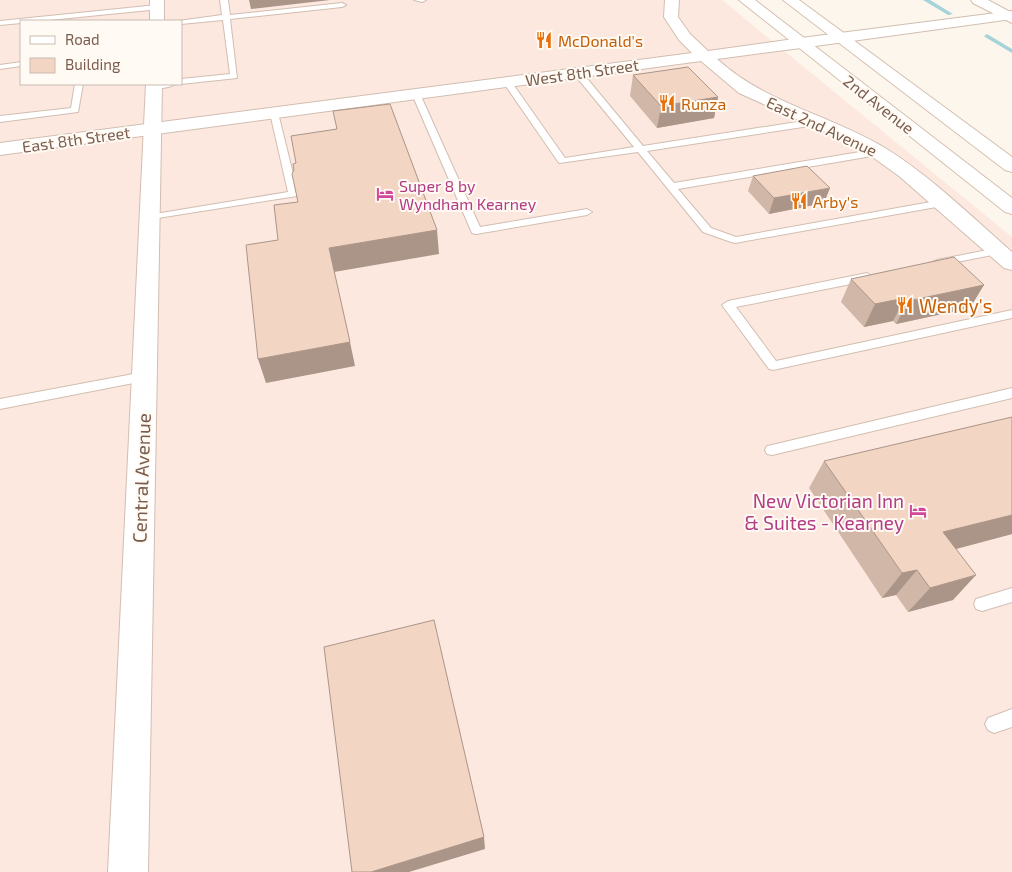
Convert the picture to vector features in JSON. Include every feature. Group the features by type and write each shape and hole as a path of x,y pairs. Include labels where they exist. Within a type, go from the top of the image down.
{"street":[{"name":"East 2nd Avenue","path":"672,0 671,17 684,37 745,89 838,131 878,152 906,172 1005,257"},
{"name":"2nd Avenue","path":"746,0 1012,208"},
{"name":"2nd Avenue","path":"790,0 1012,166"},
{"path":"978,0 1010,16"},
{"name":"West 8th Street","path":"152,129 1010,16"},
{"name":"Central Avenue","path":"128,872 152,129 165,85"},
{"name":"East 8th Street","path":"0,149 152,129"}],"lane":[{"path":"182,82 234,76 224,0"},
{"path":"182,22 342,5"},
{"path":"34,20 157,9"},
{"path":"0,23 20,21"},
{"path":"0,67 20,64"},
{"path":"577,72 639,150 707,230 735,240 942,203"},
{"path":"507,82 562,161 816,122"},
{"path":"0,119 75,110 79,85"},
{"path":"416,94 476,231 587,212"},
{"path":"149,218 293,194 274,113"},
{"path":"670,186 878,152"},
{"path":"921,266 1005,257"},
{"path":"883,274 728,305 773,366 1012,314"},
{"path":"0,404 144,377"},
{"path":"772,450 1012,393"},
{"path":"982,604 1012,595"},
{"path":"994,724 1012,718"}],"shaded area":[{"path":"0,0 722,0 1012,237 1012,872 0,872"}],"building":[{"path":"688,67 718,97 661,106 633,75"},
{"path":"390,104 437,230 329,248 350,342 258,359 246,245 278,240 274,205 298,202 292,174 294,170 293,164 296,163 291,136 337,129 333,111"},
{"path":"807,166 830,188 774,198 753,176"},
{"path":"954,257 984,285 908,301 905,298 875,304 851,279"},
{"name":"New Victorian Inn & Suites - Kearney","path":"1012,417 1012,515 943,532 976,575 930,588 917,570 902,573 824,461"},
{"path":"434,620 484,837 371,872 352,872 324,647"}],"waterway":[{"path":"926,0 950,14"},
{"path":"987,36 1012,51"}],"place":[{"name":"McDonald's","path":"544,40"},
{"name":"Runza","path":"667,103"},
{"name":"Super 8 by Wyndham Kearney","path":"385,194"},
{"name":"Arby's","path":"799,201"},
{"name":"Wendy's","path":"905,305"},
{"name":"New Victorian Inn & Suites - Kearney","path":"918,511"}]}
